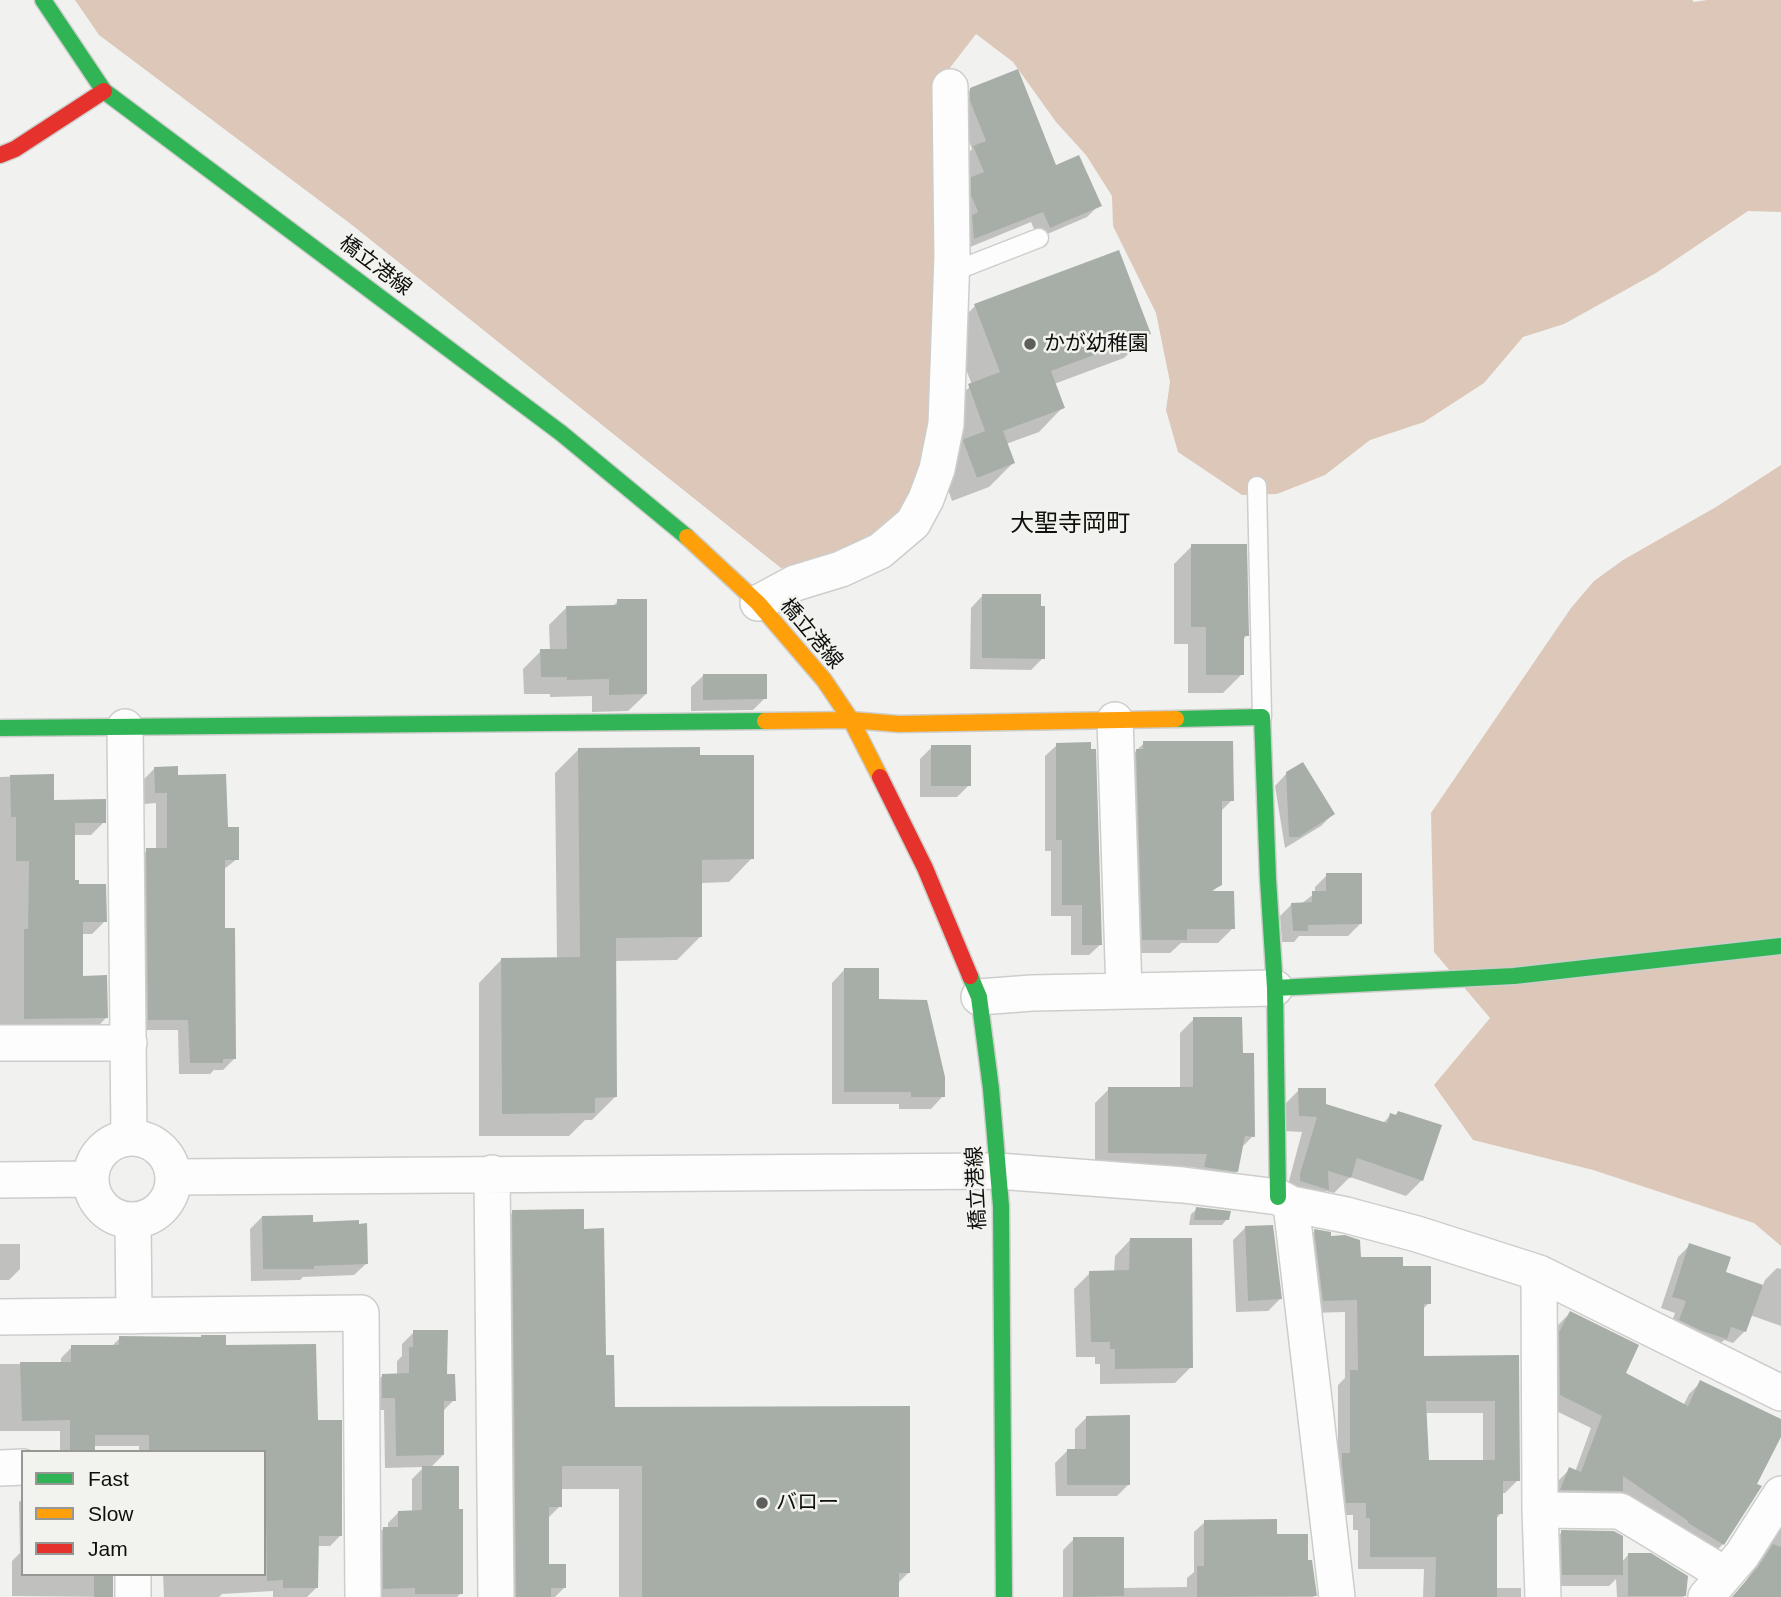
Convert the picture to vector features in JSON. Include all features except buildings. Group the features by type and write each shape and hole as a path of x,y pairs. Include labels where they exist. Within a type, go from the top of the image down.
{"street":[{"name":"橋立港線","path":"43,0 104,91 561,433 684,534 758,603 824,680 851,720 925,868 979,997 1002,1206 1004,1597"},
{"path":"758,603 795,583 841,569 880,551 913,523 937,470 946,424 952,272 950,87"},
{"path":"0,155 15,149 104,91"},
{"path":"0,728 851,720 899,724 1262,717 1284,1200 1337,1597"},
{"path":"1115,720 1124,991"},
{"path":"125,727 130,1138"},
{"path":"979,997 1032,993 1275,988 1514,976 1781,946"},
{"path":"0,1043 129,1043"},
{"path":"130,1138 151,1142 162,1151 170,1163 173,1177 172,1189 166,1202 146,1218 133,1220 108,1213 92,1192 90,1179 92,1165 99,1153 110,1143 130,1138"},
{"path":"173,1177 998,1171 1183,1185 1284,1200 1346,1215 1417,1234 1539,1273 1781,1393"},
{"path":"492,1173 496,1597"},
{"path":"0,1180 90,1179"},
{"path":"133,1220 134,1316"},
{"path":"1539,1273 1543,1597"},
{"path":"0,1317 361,1313 363,1597"},
{"path":"0,1468 21,1467"},
{"path":"1540,1510 1619,1511 1715,1586 1742,1555 1781,1494"},
{"path":"133,1576 133,1597"}],"lane":[{"path":"952,272 1039,238"},
{"path":"1256,486 1262,717"}],"shaded area":[{"path":"75,0 1781,0 1781,212 1748,211 1656,273 1564,324 1523,337 1484,383 1424,422 1370,440 1325,475 1277,494 1242,495 1178,452 1166,410 1170,382 1156,313 1113,226 1112,196 1086,155 1056,122 1013,62 976,34 939,82 939,219 928,458 899,526 822,563 781,568 352,225 99,35"},
{"path":"1781,465 1781,1246 1754,1223 1593,1170 1473,1140 1434,1085 1490,1018 1434,952 1431,813 1571,608 1594,581 1623,560 1716,507"}],"traffic: fast":[{"path":"43,0 104,91 561,433 687,537"},
{"path":"1176,719 1262,717 1275,988 1278,1197"},
{"path":"0,728 765,721"},
{"path":"1275,988 1514,976 1781,946"},
{"path":"970,976 979,997 991,1089 1001,1206 1004,1597"}],"traffic: slow":[{"path":"687,537 758,603 824,680 851,720 880,777"},
{"path":"765,721 851,720 899,724 1176,719"}],"traffic: jam":[{"path":"0,155 15,149 104,91"},
{"path":"880,777 925,868 970,976"}],"place":[{"name":"かが幼稚園","path":"1030,344"},
{"name":"バロー","path":"762,1503"}],"district":[{"name":"大聖寺岡町","path":"1070,524"}]}
